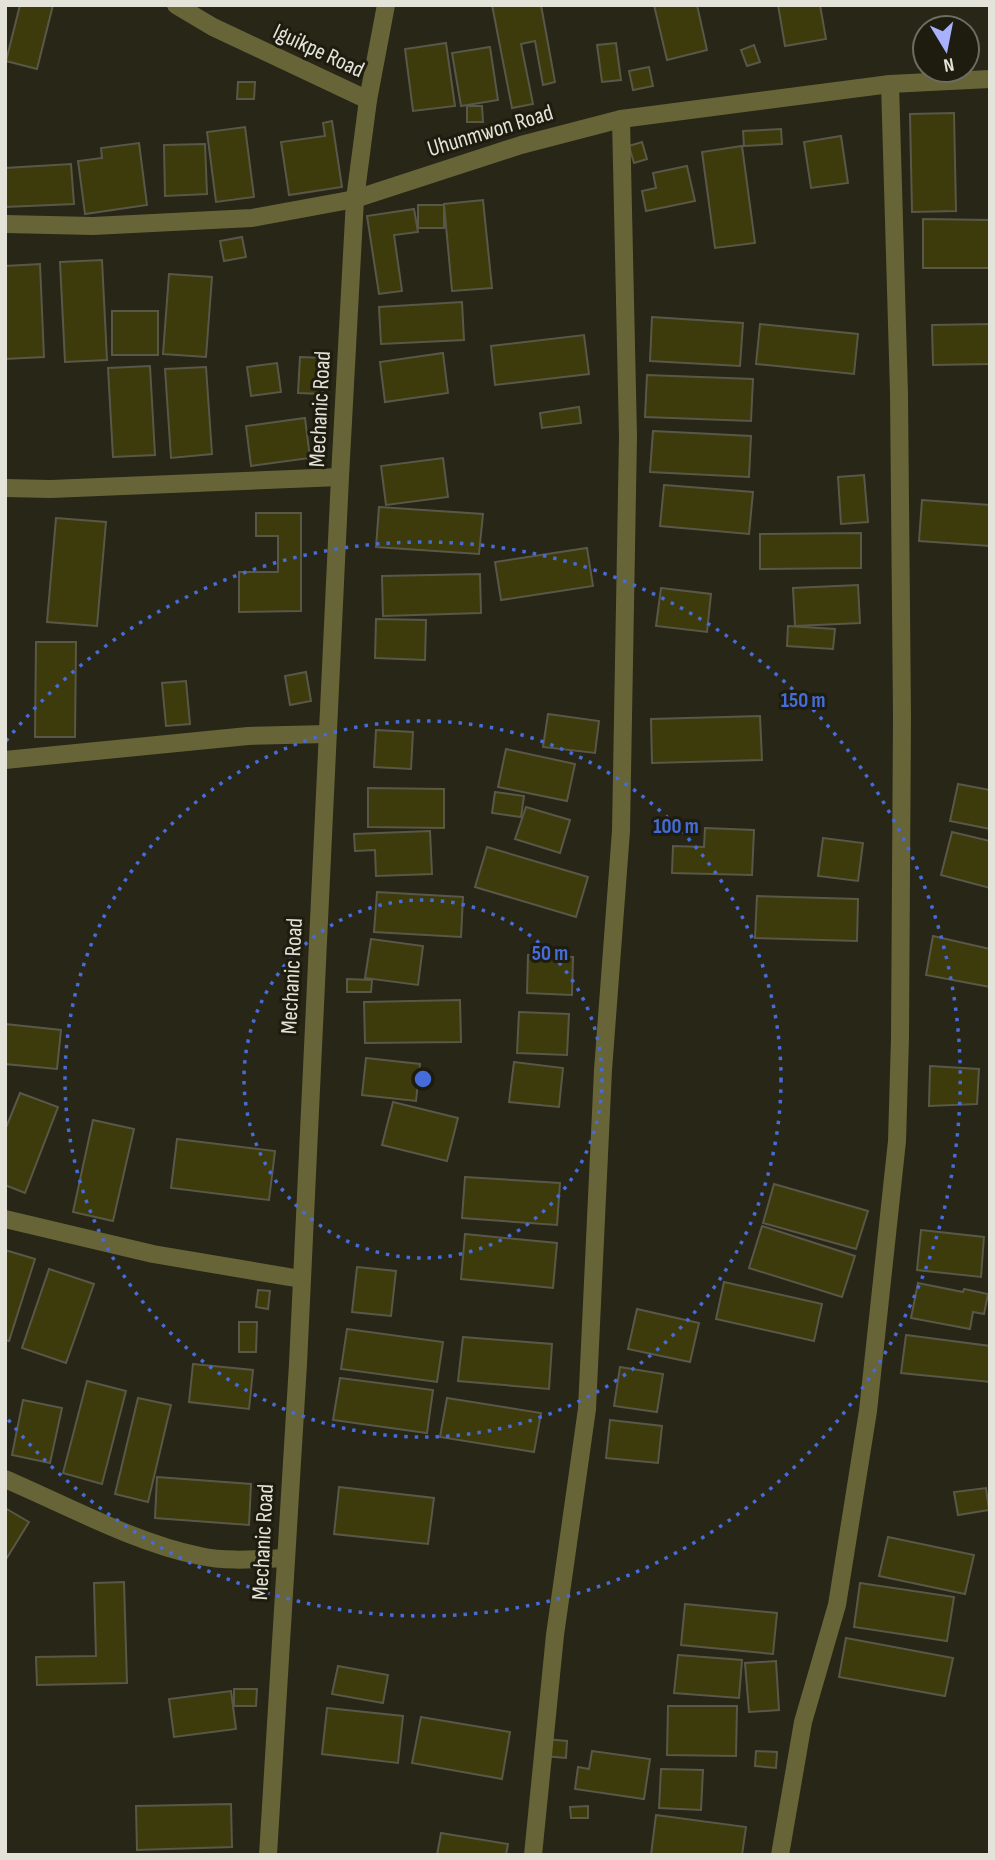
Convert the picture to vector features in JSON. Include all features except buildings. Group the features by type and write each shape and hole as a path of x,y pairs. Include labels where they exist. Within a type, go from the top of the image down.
{"street":[{"name":"Iguikpe Road","path":"176,5 213,27 368,100"},
{"name":"Mechanic Road","path":"268,1855 301,1279 355,199 368,100 386,5"},
{"name":"Uhunmwon Road","path":"5,223 93,226 252,218 355,199 521,145 621,118 890,84 990,79"},
{"path":"780,1855 803,1722 837,1605 868,1411 897,1141 902,716 899,393 890,84"},
{"path":"533,1855 555,1635 587,1409 603,1070 621,831 628,436 621,118"},
{"path":"5,488 51,489 340,477"},
{"path":"5,760 248,736 327,734"},
{"path":"5,1219 153,1254 301,1279"},
{"path":"5,1479 156,1545 231,1560 286,1558"}]}
